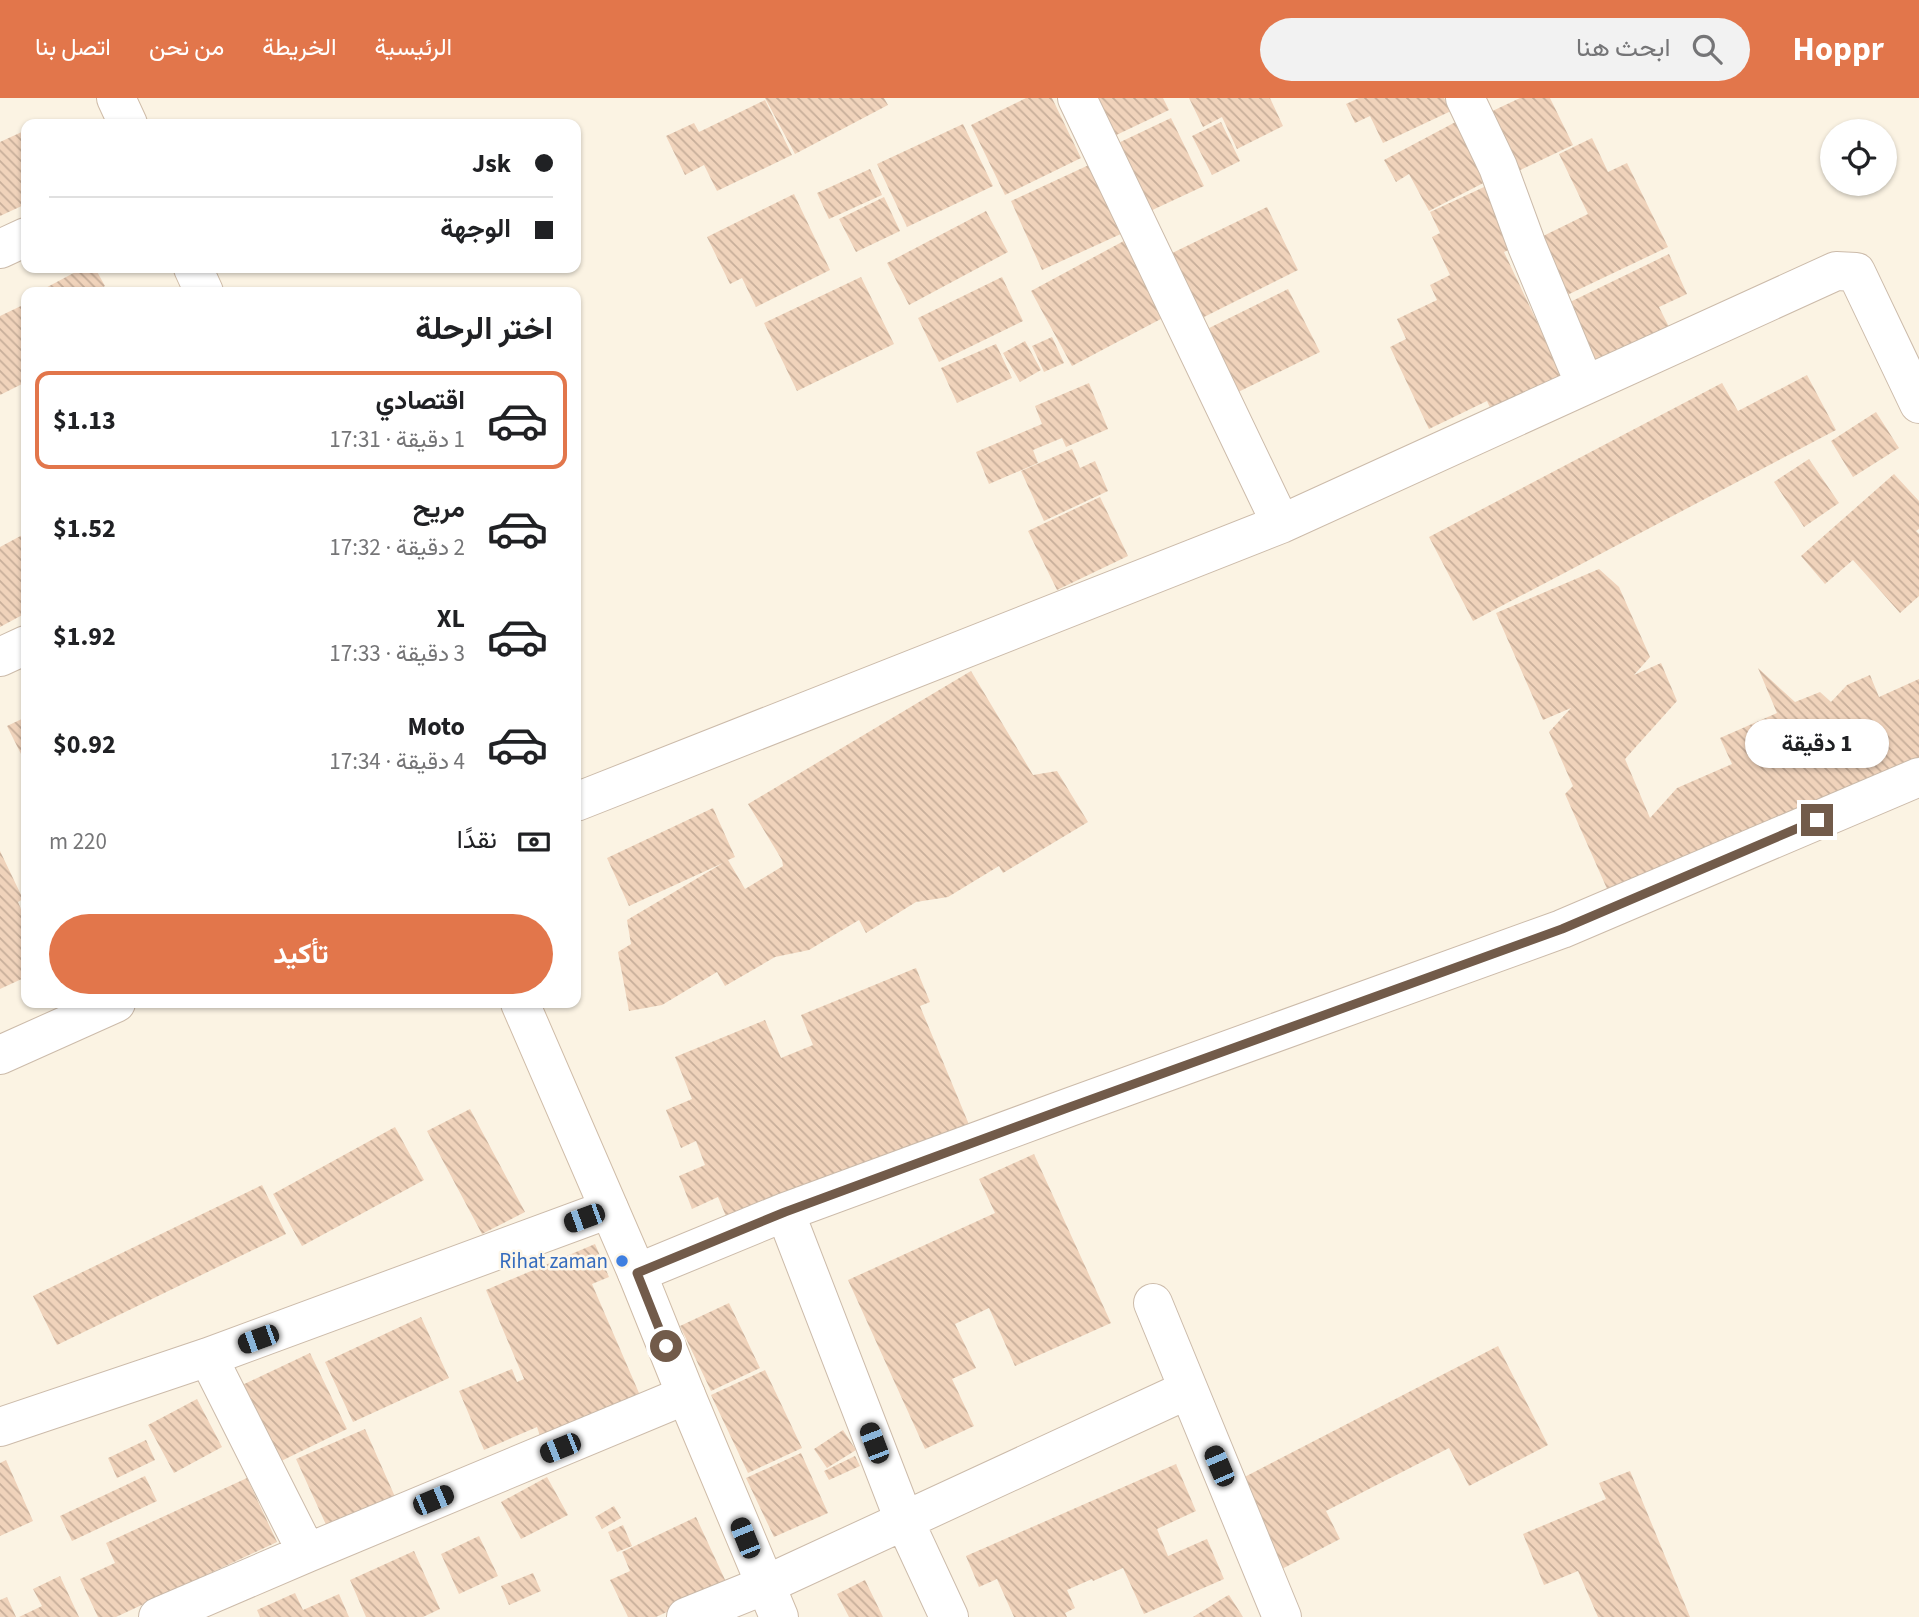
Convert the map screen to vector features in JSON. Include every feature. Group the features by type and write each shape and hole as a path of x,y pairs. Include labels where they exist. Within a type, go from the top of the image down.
{"street":[{"path":"116,98 126,119"},
{"path":"1076,98 1281,524"},
{"path":"1465,98 1498,167 1527,246 1585,385"},
{"path":"0,249 21,239"},
{"path":"581,801 1281,524 1836,271 1856,272 1919,404"},
{"path":"0,657 21,647"},
{"path":"637,1273 785,1212 1562,929 1919,777"},
{"path":"0,1055 105,1008"},
{"path":"522,1008 637,1273 772,1601"},
{"path":"0,1427 208,1357 609,1209"},
{"path":"785,1212 904,1520 949,1617"},
{"path":"1153,1303 1282,1617"},
{"path":"208,1357 307,1553"},
{"path":"686,1617 772,1601 904,1520 1187,1390"},
{"path":"158,1617 236,1602 307,1553 686,1395"}],"building":[{"path":"765,98 884,98 888,105 795,154"},
{"path":"1026,98 1052,98 1081,158 1005,195 971,125"},
{"path":"1091,98 1163,98 1169,110 1110,138"},
{"path":"1189,98 1270,98 1283,126 1237,149 1222,117 1203,127"},
{"path":"1359,98 1444,98 1451,111 1383,143 1370,116 1355,123 1346,104"},
{"path":"1520,98 1550,98 1573,145 1512,174 1484,115"},
{"path":"765,100 792,155 717,191 704,165 685,175 666,136 694,123 699,132"},
{"path":"1465,117 1497,176 1429,211 1409,174 1396,182 1384,160"},
{"path":"1171,118 1204,186 1146,213 1114,145"},
{"path":"1221,122 1240,161 1212,175 1192,136"},
{"path":"963,124 993,186 907,227 877,164"},
{"path":"21,132 21,206 0,216 0,142"},
{"path":"1592,138 1608,172 1627,163 1668,247 1563,297 1535,240 1588,214 1559,154"},
{"path":"1091,164 1123,233 1042,270 1011,201"},
{"path":"870,169 882,195 829,219 817,193"},
{"path":"1497,181 1513,248 1504,252 1563,377 1491,410 1487,401 1429,429 1390,347 1406,339 1397,319 1437,300 1430,285 1450,275 1432,237 1440,233 1430,212"},
{"path":"794,194 830,270 756,307 742,278 730,284 707,237"},
{"path":"884,197 900,231 856,252 839,219"},
{"path":"1267,207 1298,270 1194,322 1162,258"},
{"path":"986,211 1008,252 909,305 887,263"},
{"path":"1133,236 1174,312 1072,366 1031,291"},
{"path":"1669,254 1687,294 1659,307 1669,327 1594,362 1566,304"},
{"path":"74,273 98,273 105,286 103,287 47,287"},
{"path":"861,277 894,344 797,391 764,323"},
{"path":"1002,277 1023,321 939,362 918,318"},
{"path":"1288,289 1320,352 1228,397 1197,334"},
{"path":"21,306 21,384 0,395 0,316"},
{"path":"1052,337 1064,363 1044,372 1032,346"},
{"path":"1025,341 1041,370 1020,382 1003,353"},
{"path":"996,344 1012,378 957,403 941,368"},
{"path":"1807,375 1836,430 1473,621 1429,537 1722,383 1738,411"},
{"path":"1089,383 1108,429 1066,447 1062,438 1033,450 1038,463 989,484 976,452 1042,424 1035,406"},
{"path":"1876,412 1899,448 1853,477 1831,441"},
{"path":"1072,449 1080,468 1095,461 1108,491 1044,521 1021,471"},
{"path":"1809,459 1839,503 1804,527 1774,482"},
{"path":"1894,474 1919,501 1919,529 1916,531 1919,534 1919,596 1900,613 1853,560 1825,584 1801,556"},
{"path":"1100,497 1128,556 1057,590 1028,531"},
{"path":"21,536 21,616 0,627 0,547"},
{"path":"1599,569 1619,587 1650,657 1634,675 1661,663 1677,701 1625,759 1650,818 1677,788 1732,764 1720,738 1777,713 1758,668 1795,702 1820,692 1831,702 1847,685 1870,675 1879,697 1919,679 1919,766 1612,900 1565,794 1573,786 1549,732 1571,708 1543,720 1496,613"},
{"path":"971,671 1033,775 1057,771 1088,822 1003,873 999,866 948,897 916,902 866,933 859,920 809,950 775,957 725,986 717,972 662,1005 629,1011 618,952 631,944 627,920 723,863 629,906 607,858 713,808 735,857 728,860 745,889 783,866 748,804"},
{"path":"21,719 21,754 7,726"},
{"path":"0,851 21,895 18,902 21,909 21,979 0,989"},
{"path":"916,968 930,1002 920,1006 970,1127 730,1226 718,1197 692,1209 679,1176 705,1165 696,1141 681,1148 666,1110 692,1099 675,1057 765,1020 781,1058 813,1045 801,1015"},
{"path":"470,1109 525,1212 482,1234 427,1131"},
{"path":"395,1127 424,1180 302,1246 273,1194"},
{"path":"1034,1154 1111,1323 1015,1366 989,1308 955,1324 976,1368 952,1379 974,1426 925,1449 848,1280 995,1213 979,1179"},
{"path":"262,1185 286,1234 57,1345 33,1296"},
{"path":"595,1244 609,1277 592,1284 642,1400 542,1442 537,1427 484,1450 459,1391 512,1369 517,1382 524,1379 486,1290"},
{"path":"729,1303 760,1368 711,1391 680,1326"},
{"path":"421,1317 449,1378 353,1422 325,1362"},
{"path":"1498,1346 1548,1445 1469,1486 1449,1448 1326,1511 1340,1539 1278,1571 1233,1483"},
{"path":"310,1353 347,1429 275,1464 238,1387"},
{"path":"765,1370 802,1448 748,1473 711,1395"},
{"path":"197,1399 222,1447 174,1473 148,1425"},
{"path":"365,1429 396,1499 328,1529 296,1459"},
{"path":"843,1430 856,1450 827,1468 814,1449"},
{"path":"146,1440 155,1460 117,1478 108,1458"},
{"path":"801,1453 828,1513 774,1537 746,1478"},
{"path":"855,1456 860,1466 829,1480 824,1471"},
{"path":"6,1460 33,1521 0,1536 0,1463"},
{"path":"1176,1464 1196,1511 1157,1529 1168,1556 1207,1539 1224,1579 1144,1614 1123,1568 1067,1590 1075,1608 1065,1613 1067,1617 1014,1617 997,1579 979,1587 966,1556"},
{"path":"1630,1471 1690,1617 1598,1617 1578,1571 1544,1585 1523,1534 1606,1499 1599,1483"},
{"path":"145,1476 157,1501 72,1541 60,1516"},
{"path":"547,1477 568,1515 521,1539 501,1502"},
{"path":"247,1478 277,1542 116,1617 98,1617 80,1579 115,1563 106,1543"},
{"path":"614,1506 621,1518 602,1529 595,1517"},
{"path":"696,1517 727,1584 656,1617 628,1617 610,1580 630,1571 622,1552"},
{"path":"623,1525 632,1546 617,1552 608,1532"},
{"path":"479,1536 498,1576 459,1594 441,1554"},
{"path":"414,1551 440,1609 423,1617 366,1617 350,1580"},
{"path":"533,1573 541,1591 509,1605 501,1586"},
{"path":"60,1576 79,1617 19,1617 42,1606 33,1589"},
{"path":"865,1580 883,1617 849,1617 837,1594"},
{"path":"295,1593 303,1610 339,1594 349,1617 260,1617 257,1610"},
{"path":"1229,1595 1243,1617 1193,1617 1225,1597"},
{"path":"7,1597 16,1617 0,1617 0,1600"}],"place":[{"name":"Rihat zaman","path":"622,1261"}],"route":[{"path":"666,1346 637,1273 785,1212 1562,929 1817,820"}]}
